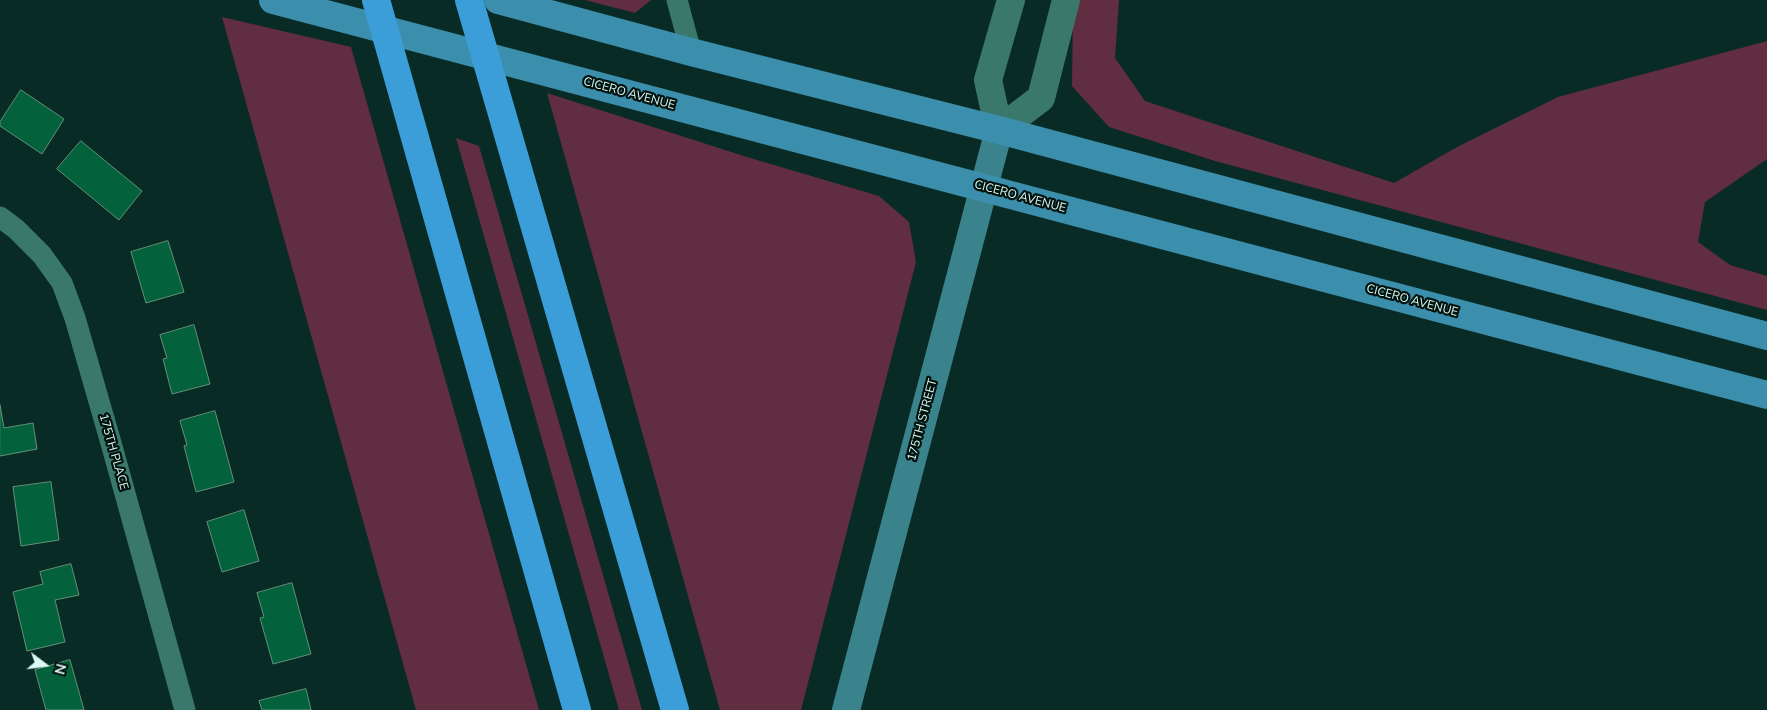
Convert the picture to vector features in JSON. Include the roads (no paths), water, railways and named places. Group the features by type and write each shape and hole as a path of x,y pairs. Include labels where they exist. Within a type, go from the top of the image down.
{"highway":[{"path":"376,0 577,710"},
{"path":"469,0 675,710"}],"main road":[{"name":"CICERO AVENUE","path":"273,0 1767,395"},
{"path":"498,0 691,52 1000,130 1767,336"},
{"name":"175TH STREET","path":"846,710 1000,130"}],"street":[{"path":"677,0 691,52"},
{"name":"175TH STREET","path":"1000,130 988,80 1011,0"},
{"path":"1000,130 1041,98 1066,0"},
{"name":"175TH PLACE","path":"0,217 16,229 42,255 62,283 75,318 186,710"}]}
